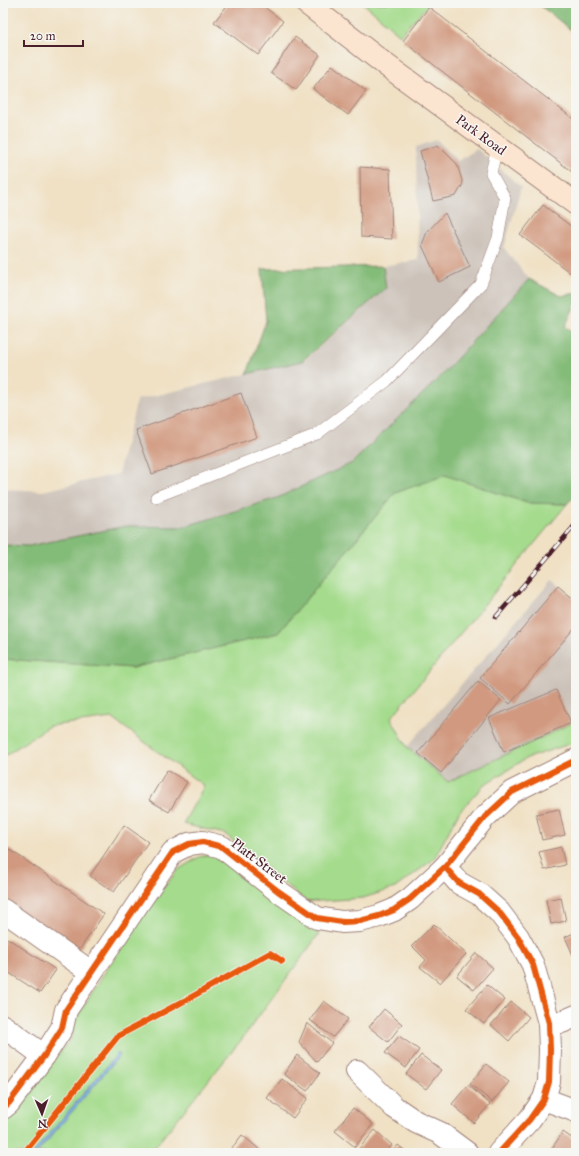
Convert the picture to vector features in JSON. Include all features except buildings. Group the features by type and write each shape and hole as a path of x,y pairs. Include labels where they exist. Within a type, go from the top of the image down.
{"street":[{"name":"Park Road","path":"306,3 386,65 576,204"},
{"name":"Platt Street","path":"3,1108 9,1103 44,1056 62,1028 66,1010 173,852 189,844 203,842 222,847 317,918 327,921 360,921 394,910 410,899 445,867 485,817 512,792 576,760"},
{"path":"445,867 459,883 479,894 499,912 518,937 533,965 549,1023 549,1082 544,1099 530,1119 499,1153"},
{"path":"3,910 91,972"},
{"path":"549,1023 562,1022 576,1016"},
{"path":"3,1026 44,1056"},
{"path":"357,1071 394,1107 416,1122 440,1133 467,1153"},
{"path":"544,1099 576,1111"}],"lane":[{"path":"156,497 318,434 387,381 438,330 481,284 498,238 505,198 491,173 497,147"}],"shaded area":[{"path":"437,140 458,161 477,149 521,187 504,248 529,279 443,374 352,463 277,498 183,527 126,526 29,546 3,545 3,489 43,491 118,474 137,400 305,360 386,288 383,266 418,260 416,147"},
{"path":"552,580 576,599 576,721 448,782 407,747"}],"green space":[{"path":"363,3 430,3 400,35"},
{"path":"537,3 576,3 576,34"},
{"path":"383,266 386,288 302,361 247,374 266,321 262,269"},
{"path":"529,279 561,296 576,293 576,303 565,327 576,335 576,495 567,504 527,503 445,475 395,493 278,633 132,668 3,659 3,545 29,546 126,526 183,527 277,498 352,463 443,374"},
{"path":"445,475 527,503 567,504 391,718 407,747 448,782 576,721 576,742 527,758 485,784 459,812 434,859 395,888 363,898 307,902 225,834 183,824 204,786 112,718 49,726 3,757 3,659 132,668 278,633 395,493"},
{"path":"207,855 219,856 319,934 242,1039 150,1153 3,1153 3,1122 71,1039 75,1020 125,940 179,869 199,857"}],"water":[{"path":"118,1053 120,1055 37,1153 33,1153"}],"railway":[{"path":"496,617 576,524"}],"cycle path":[{"path":"3,1108 9,1103 44,1056 62,1028 66,1010 173,852 189,844 203,842 222,847 278,891 317,918 342,922 360,921 394,910 410,899 445,867 485,817 512,792 576,760"},
{"path":"445,867 459,883 479,894 499,912 518,937 533,965 549,1023 549,1082 544,1099 530,1119 499,1153"},
{"path":"24,1153 118,1036 270,953 282,961"}]}
